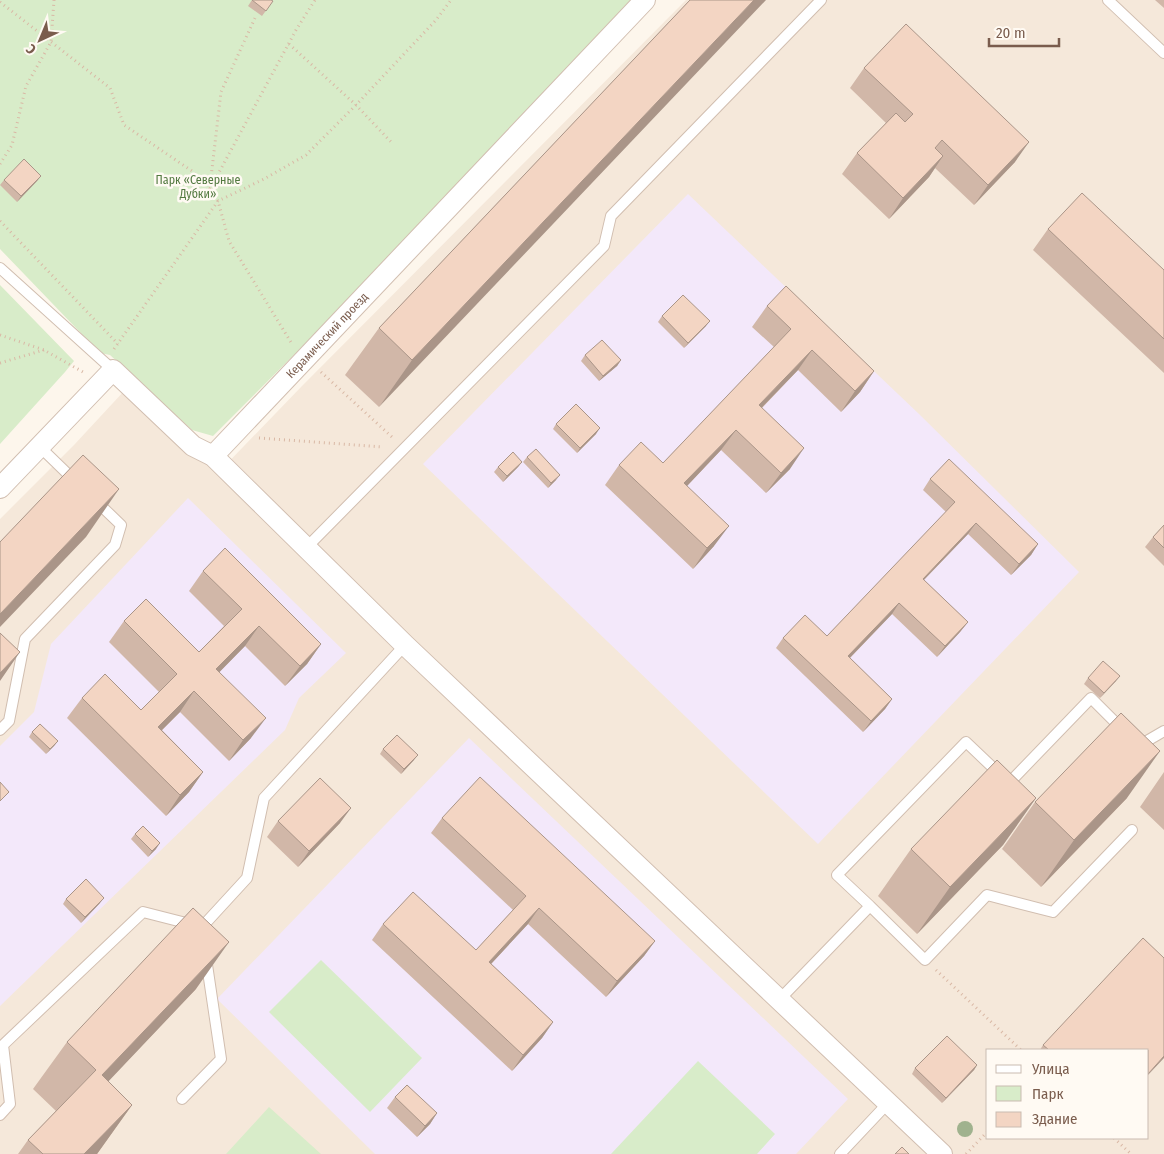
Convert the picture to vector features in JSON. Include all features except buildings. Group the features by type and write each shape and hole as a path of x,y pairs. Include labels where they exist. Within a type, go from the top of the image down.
{"street":[{"name":"Керамический проезд","path":"213,456 644,0"},
{"path":"0,488 107,376 193,446 213,456 405,645 942,1154"}],"lane":[{"path":"306,548 604,246 611,216 821,0"},
{"path":"1108,0 1164,53"},
{"path":"0,268 107,376"},
{"path":"0,730 9,721 25,639 115,544 121,525 40,447"},
{"path":"182,1100 221,1059 203,937 247,878 264,798 405,645"},
{"path":"1132,830 1053,912 987,895 925,960 837,875 966,742 1009,783 1091,698 1140,745 1164,731"},
{"path":"779,1000 870,906"},
{"path":"0,1115 10,1104 3,1045 143,912 203,937"},
{"path":"840,1154 888,1103"}],"path":[{"path":"0,164 12,144 26,86 51,42 54,0"},
{"path":"210,189 296,30 315,0"},
{"path":"0,335 44,350 107,376 110,355 218,201 264,179 306,155 436,20 451,0"},
{"path":"0,2 110,88 124,125 192,171 210,189 218,201 229,241 297,352 405,448"},
{"path":"210,189 221,92 255,18"},
{"path":"289,44 356,105 392,143"},
{"path":"0,221 118,344"},
{"path":"0,363 44,350"},
{"path":"231,436 405,448"},
{"path":"925,960 1020,1049"},
{"path":"966,1154 986,1133"},
{"path":"1115,1139 1131,1154"}],"shaded area":[{"path":"686,0 1164,0 1164,1154 0,1154 0,519 74,445 125,390 217,474"},
{"path":"688,194 919,414 1079,572 818,844 423,464"},
{"path":"188,498 346,653 299,698 285,730 0,1006 0,746 34,712 51,644"},
{"path":"469,738 848,1099 796,1154 375,1154 217,999"}],"green space":[{"name":"Парк «Северные Дубки»","path":"0,0 636,0 426,220 213,436 192,430 110,355 100,353 0,249"},
{"path":"0,285 74,361 0,444"},
{"path":"321,960 422,1058 370,1112 269,1012"},
{"path":"698,1061 775,1134 757,1154 611,1154"},
{"path":"269,1107 321,1154 226,1154"}]}
